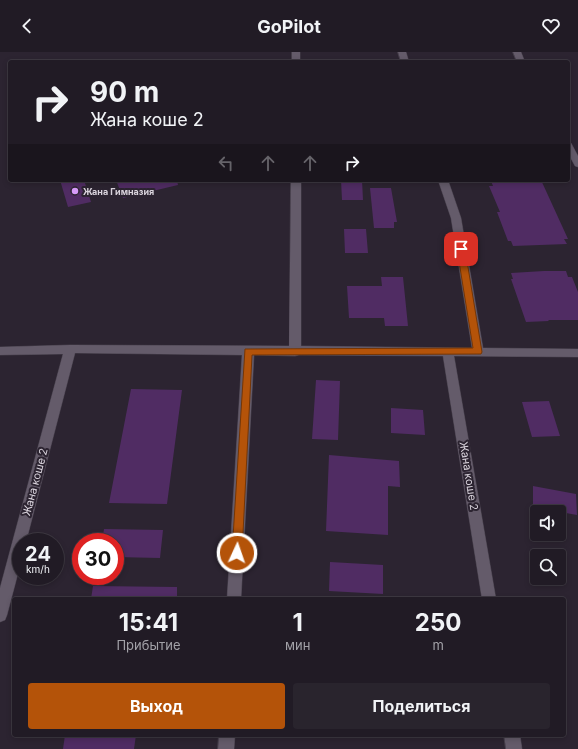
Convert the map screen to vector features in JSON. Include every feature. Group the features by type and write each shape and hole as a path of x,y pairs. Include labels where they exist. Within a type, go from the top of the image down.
{"street":[{"path":"570,149 578,164"},
{"path":"295,352 296,182"},
{"path":"444,182 456,218 478,352"},
{"path":"0,351 70,349 248,352 478,352 578,354"},
{"name":"Жана коше 2","path":"0,615 70,349"},
{"path":"234,597 248,352"},
{"name":"Жана коше 2","path":"448,353 489,597"},
{"path":"226,749 227,737"},
{"path":"512,737 514,749"}],"building":[{"name":"Жана Гимназия","path":"61,182 85,182 91,202 68,207"},
{"name":"Жана Гимназия","path":"117,182 177,182 178,185 123,198"},
{"path":"341,182 362,182 363,200 342,200"},
{"path":"491,182 542,182 568,239 564,239 567,244 513,246 511,241 508,241 497,212 500,212 489,186 493,186"},
{"path":"370,188 391,188 397,222 394,222 394,228 374,228"},
{"path":"344,229 366,229 368,253 345,253"},
{"path":"566,271 568,277 572,277 578,292 578,320 526,322 511,279 513,279 511,273"},
{"path":"381,277 403,277 408,326 385,326 384,318 349,318 347,286 382,286"},
{"path":"316,380 340,381 338,440 312,439"},
{"path":"131,389 182,390 167,504 109,503"},
{"path":"549,401 560,436 532,437 522,402"},
{"path":"391,408 423,410 425,435 391,433"},
{"path":"329,455 399,461 400,487 388,486 388,535 326,531"},
{"path":"533,486 576,494 577,515 566,513 566,505 533,505"},
{"path":"104,529 163,530 160,558 124,557 124,533 103,533"},
{"path":"330,562 383,565 383,594 329,591"},
{"path":"93,586 177,587 177,597 91,597"},
{"path":"65,737 136,737 134,749 63,749"}],"place":[{"name":"Жана Гимназия","path":"75,191"}],"route":[{"path":"237,553 248,352 478,352 461,249"}]}
